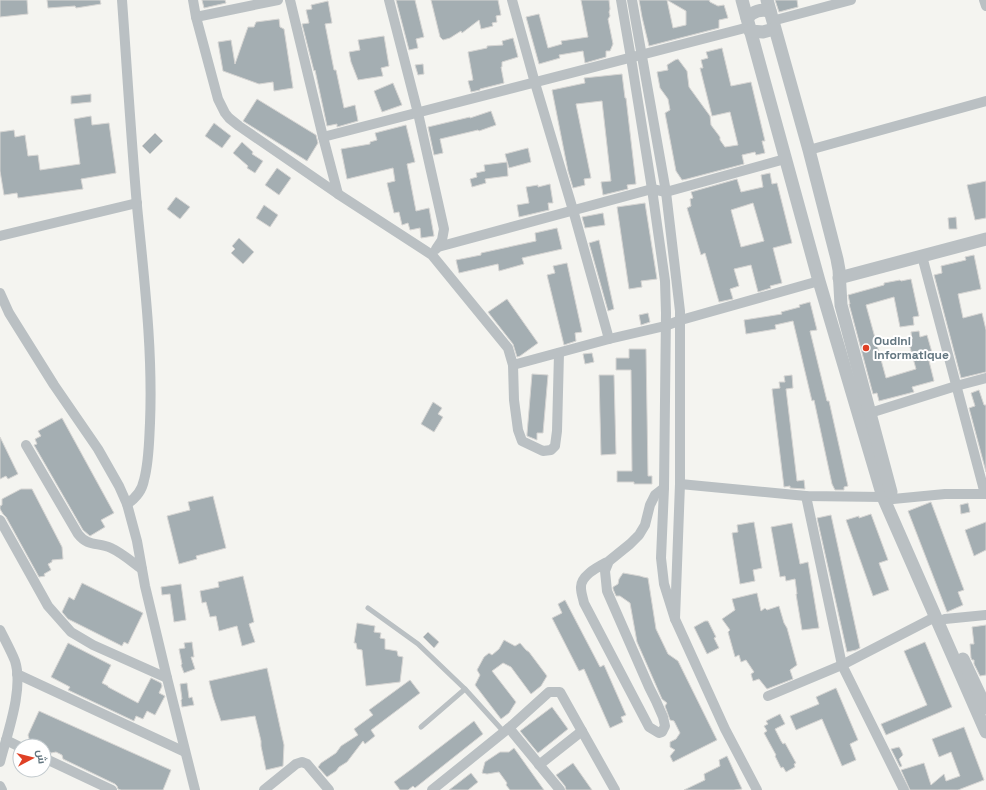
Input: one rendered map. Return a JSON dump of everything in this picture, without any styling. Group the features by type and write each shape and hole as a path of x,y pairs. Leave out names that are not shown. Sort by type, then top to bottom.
{"street":[{"path":"122,0 130,126 149,331 151,394 148,447 144,482 138,494 131,502 127,504"},
{"path":"193,0 196,17 218,99 229,118 338,194 435,251 508,348 513,365 514,400 518,430 522,441 543,451 550,450 554,446 557,431 558,353"},
{"path":"196,17 278,0"},
{"path":"290,0 338,194"},
{"path":"389,0 418,113 444,229 442,240 435,251"},
{"path":"512,0 609,339"},
{"path":"621,0 652,189 665,281 664,488 661,558 664,584 675,619 725,729 757,790"},
{"path":"632,0 666,192 677,279 680,320 680,484 675,619"},
{"path":"742,0 819,279 888,498 940,618 986,732"},
{"path":"984,0 986,6"},
{"path":"771,15 847,1"},
{"path":"749,25 751,13 757,10 764,10 771,15 809,150 835,252 839,278 840,305 888,485 888,498"},
{"path":"323,137 631,58 749,25 763,32 771,15"},
{"path":"809,150 986,101"},
{"path":"435,251 573,210 652,189 666,192 785,159"},
{"path":"0,236 137,203"},
{"path":"819,279 830,288 839,278 986,239"},
{"path":"680,484 806,496 888,498 945,494 985,494 922,256"},
{"path":"819,279 822,267 828,266 834,267 839,278"},
{"path":"513,365 609,339 665,326 680,320 819,279"},
{"path":"0,293 9,313 54,386 98,449 119,486 127,504 137,541 145,586 195,790"},
{"path":"870,413 986,378"},
{"path":"26,445 82,539 89,543 102,545 119,552 142,569"},
{"path":"609,561 605,571 607,591 663,717 665,726 662,732 659,733 653,731 649,727 584,603 580,586 583,579 609,561 639,535 645,525 650,505 655,495 664,488"},
{"path":"806,496 842,665 904,790"},
{"path":"0,520 48,606 71,632 94,645 167,678"},
{"path":"768,696 842,665 940,618 986,614"},
{"path":"940,618 986,708"},
{"path":"0,630 11,651 17,674 15,699 0,762"},
{"path":"17,674 185,752"},
{"path":"432,790 507,730 549,692 560,692 615,790"},
{"path":"507,730 560,790"},
{"path":"539,765 582,731"},
{"path":"6,740 12,743"},
{"path":"52,762 112,790"},
{"path":"264,790 296,764 302,762 307,764 329,790"},
{"path":"0,786 2,790"}],"lane":[{"path":"368,608 418,644 507,730"},
{"path":"421,727 465,689"}],"building":[{"path":"0,0 27,0 28,14 0,17"},
{"path":"47,0 100,0 101,4 76,8 75,6 48,8"},
{"path":"202,0 225,0 226,3 204,8"},
{"path":"396,0 415,0 424,37 416,39 418,48 409,50"},
{"path":"431,0 498,0 501,15 496,16 497,22 492,23 493,26 481,29 479,20 462,33 461,31 450,38 443,40 440,37"},
{"path":"581,0 609,0 610,16 608,19 613,44 610,51 606,51 606,57 585,63 583,51 559,55 560,58 539,64 526,17 539,14 548,48 562,44 561,41 588,37"},
{"path":"639,0 667,0 709,0 718,6 724,5 728,18 719,20 719,28 649,46","holes":["667,0 686,11 686,25 673,28"]},
{"path":"775,0 797,0 798,7 779,12"},
{"path":"328,1 332,23 325,24 334,70 336,70 344,108 355,105 358,121 337,127 337,124 327,126 315,70 314,71 302,24 309,23 306,10 312,9 311,5"},
{"path":"279,19 280,27 284,29 293,88 274,91 273,82 259,84 223,71 218,42 231,40 235,64 248,27 254,27 256,22"},
{"path":"384,36 389,66 381,68 383,76 358,80 349,52 360,50 358,40"},
{"path":"513,38 518,57 502,62 501,67 504,83 471,92 468,81 473,80 468,52 487,48 487,46 503,45 502,41"},
{"path":"722,48 731,86 751,82 765,141 762,141 765,153 756,155 755,152 742,155 744,164 682,180 676,171 665,113 670,110 668,99 660,88 657,72 668,70 667,65 678,59 687,71 689,87 710,116 711,125 720,137 720,140 725,147 738,145 730,112 712,116 700,68 703,68 701,60 708,58 706,52"},
{"path":"423,64 424,74 418,75 415,65"},
{"path":"622,74 636,184 627,185 628,189 603,195 601,182 611,181 602,101 576,104 591,178 584,179 585,185 573,188 568,171 552,90 585,83 584,78"},
{"path":"393,83 402,105 382,112 374,91"},
{"path":"91,94 91,102 71,104 71,96"},
{"path":"257,99 316,135 318,143 307,161 243,121"},
{"path":"491,111 496,125 479,131 440,139 443,153 434,155 428,127 470,118"},
{"path":"91,116 92,125 109,123 116,173 81,179 83,189 18,198 17,193 4,195 0,171 0,132 14,130 15,137 25,135 28,156 38,155 40,170 80,164 74,119"},
{"path":"214,123 231,136 222,148 205,136"},
{"path":"406,125 415,162 407,164 416,211 429,208 434,236 421,238 420,228 410,230 408,223 402,225 399,212 394,213 387,183 395,181 393,168 347,179 341,149 370,144 370,142 377,140 375,133"},
{"path":"155,133 163,141 150,154 142,146"},
{"path":"242,142 253,152 252,154 263,161 255,173 247,168 248,166 233,153"},
{"path":"528,148 531,162 509,168 505,154"},
{"path":"507,162 508,176 485,179 486,183 472,187 470,179 477,177 476,173 485,171 484,165"},
{"path":"277,168 291,178 279,195 265,185"},
{"path":"770,173 772,184 777,183 792,243 773,248 782,283 770,286 771,288 758,292 751,265 734,269 739,286 730,289 733,299 719,302 705,253 701,255 687,208 691,206 690,199 693,198 691,192 737,179 741,192 763,187 761,175","holes":["753,203 764,241 741,247 731,210"]},
{"path":"986,181 986,218 975,220 967,185"},
{"path":"550,184 553,203 548,203 549,210 519,217 517,205 529,203 526,187 538,185 538,187"},
{"path":"176,197 190,207 180,219 167,209"},
{"path":"645,203 657,279 641,281 642,287 629,289 617,207"},
{"path":"264,205 278,215 270,227 256,218"},
{"path":"603,213 605,225 585,228 582,217"},
{"path":"956,217 957,229 949,229 948,218"},
{"path":"557,228 562,249 522,258 524,264 499,271 498,264 459,273 456,260 536,241 535,233"},
{"path":"239,238 254,252 243,264 231,253 235,249 232,246"},
{"path":"599,240 614,309 608,311 589,243"},
{"path":"974,255 981,289 958,294 963,318 982,313 986,330 986,372 961,378 934,275 942,273 941,266 966,260 965,257"},
{"path":"567,263 582,332 575,333 576,341 564,345 547,275 555,273 553,266"},
{"name":"Oudini Informatique","path":"911,279 919,316 913,317 914,325 900,327 894,297 866,305 886,378 916,369 908,340 912,339 911,332 919,331 920,337 927,335 933,356 928,357 934,381 912,387 914,392 879,401 877,393 873,394 849,304 848,295 884,285 884,283"},
{"path":"507,299 538,343 517,357 513,344 488,312"},
{"path":"810,302 817,330 810,331 827,401 829,401 848,486 844,487 844,490 835,490 832,484 814,400 812,401 793,321 775,325 776,329 746,334 744,320 782,314 781,312 800,307 799,305"},
{"path":"648,313 650,322 641,325 639,315"},
{"path":"629,349 646,349 648,476 652,476 652,484 617,482 617,471 632,471 631,370 616,370 616,358 629,358"},
{"path":"592,353 594,362 585,364 583,354"},
{"path":"532,374 548,375 543,433 537,433 537,440 527,436"},
{"path":"599,375 614,375 616,454 601,455"},
{"path":"792,375 793,388 786,389 797,481 804,480 805,489 790,488 790,486 784,487 772,389 780,388 779,382 785,382 784,376"},
{"path":"979,390 984,405 986,405 986,472 969,408 975,406 971,393"},
{"path":"433,402 442,408 438,414 443,417 434,432 421,424"},
{"path":"62,418 114,513 101,520 105,527 90,536 83,530 34,445 37,444 35,439 41,436 38,431"},
{"path":"0,437 18,474 8,479 6,476 0,479"},
{"path":"21,489 32,489 62,547 63,559 52,560 52,562 48,564 51,570 44,574 45,576 39,577 6,517 0,509 2,499"},
{"path":"213,496 226,548 196,556 197,559 179,564 167,516 190,510 188,502"},
{"path":"931,502 964,590 958,592 963,605 947,612 908,511"},
{"path":"968,503 970,512 961,514 960,505"},
{"path":"871,514 888,560 879,563 889,590 873,596 846,520"},
{"path":"831,515 860,648 847,652 817,518"},
{"path":"754,522 762,568 753,570 755,581 740,584 732,533 738,532 737,525"},
{"path":"986,522 986,550 974,556 965,530"},
{"path":"792,523 800,564 808,562 819,628 802,630 795,579 786,581 785,576 780,577 771,527"},
{"path":"623,573 648,578 656,629 668,654 678,661 717,740 673,762 670,756 675,750 670,747 670,742 676,739 680,733 674,721 670,720 665,706 667,703 662,699 637,642 630,603 620,596 616,596 613,589 613,587 618,584"},
{"path":"243,576 254,622 249,624 255,642 242,646 237,626 219,631 216,616 210,617 206,602 202,603 200,591 219,587 218,582"},
{"path":"82,583 143,613 128,644 124,642 122,646 68,619 62,612 69,597 74,600"},
{"path":"181,584 186,620 174,622 170,594 162,595 161,587"},
{"path":"757,593 761,611 765,608 767,610 779,606 787,628 797,665 790,670 793,679 767,689 759,679 753,681 751,674 754,672 746,660 741,662 739,655 735,657 728,632 730,630 722,619 735,610 732,599"},
{"path":"565,600 600,667 604,665 626,715 621,717 623,722 610,728 584,669 579,671 552,618 562,613 558,604"},
{"path":"708,621 716,637 714,638 719,648 707,654 694,627"},
{"path":"357,623 375,626 374,632 381,633 380,638 385,639 385,649 397,651 398,656 403,657 400,682 366,686 362,650 357,649 356,643 354,643"},
{"path":"986,625 986,675 980,676 974,664 974,660 971,658 970,644 974,644 972,627"},
{"path":"428,632 439,642 434,648 423,637"},
{"path":"504,640 515,646 520,643 529,652 547,676 541,686 531,694 511,667 503,663 492,671 516,702 509,713 501,719 475,685 480,675 477,670 484,657 489,653 492,655 499,649"},
{"path":"192,642 194,657 191,657 195,669 184,673 181,665 179,649 185,648 184,643"},
{"path":"925,642 952,707 886,735 881,724 927,705 904,651"},
{"path":"68,643 111,665 102,683 138,703 151,678 161,683 162,686 159,693 165,696 155,715 147,711 143,719 136,716 134,721 68,690 70,687 51,677"},
{"path":"267,668 284,745 283,766 266,770 255,716 221,721 209,681"},
{"path":"410,680 420,693 371,730 375,736 365,744 363,741 347,762 327,777 318,767 321,763 336,753 341,746 358,735 354,729 373,715 369,710"},
{"path":"187,683 189,698 192,697 194,705 182,707 180,684"},
{"path":"836,688 858,740 850,744 856,760 842,766 822,719 796,730 790,716 819,704 816,697"},
{"path":"552,707 568,729 538,753 520,731"},
{"path":"39,711 171,770 163,790 121,790 118,789 115,784 63,759 62,755 56,752 52,753 52,738 29,738 28,735"},
{"path":"780,714 785,724 775,729 781,741 783,744 785,743 796,763 794,764 795,767 786,772 783,767 781,768 764,733 767,731 764,726 768,724 766,721"},
{"path":"474,721 483,734 415,788 413,786 408,790 400,790 394,782"},
{"path":"964,727 984,780 958,790 910,790 901,770 924,763 931,785 944,774 946,781 960,776 951,752 939,757 932,739"},
{"path":"899,747 903,755 899,759 902,766 900,767 891,749"},
{"path":"514,748 544,790 510,790 499,772 487,774 482,773 485,762 500,752 509,752"},
{"path":"727,756 742,789 684,790 705,780 704,774 720,766 719,760"},
{"path":"573,763 592,790 566,790 565,786 556,775"},
{"path":"471,773 478,782 468,790 449,790"}],"place":[{"name":"Oudini Informatique","path":"866,348"}]}
